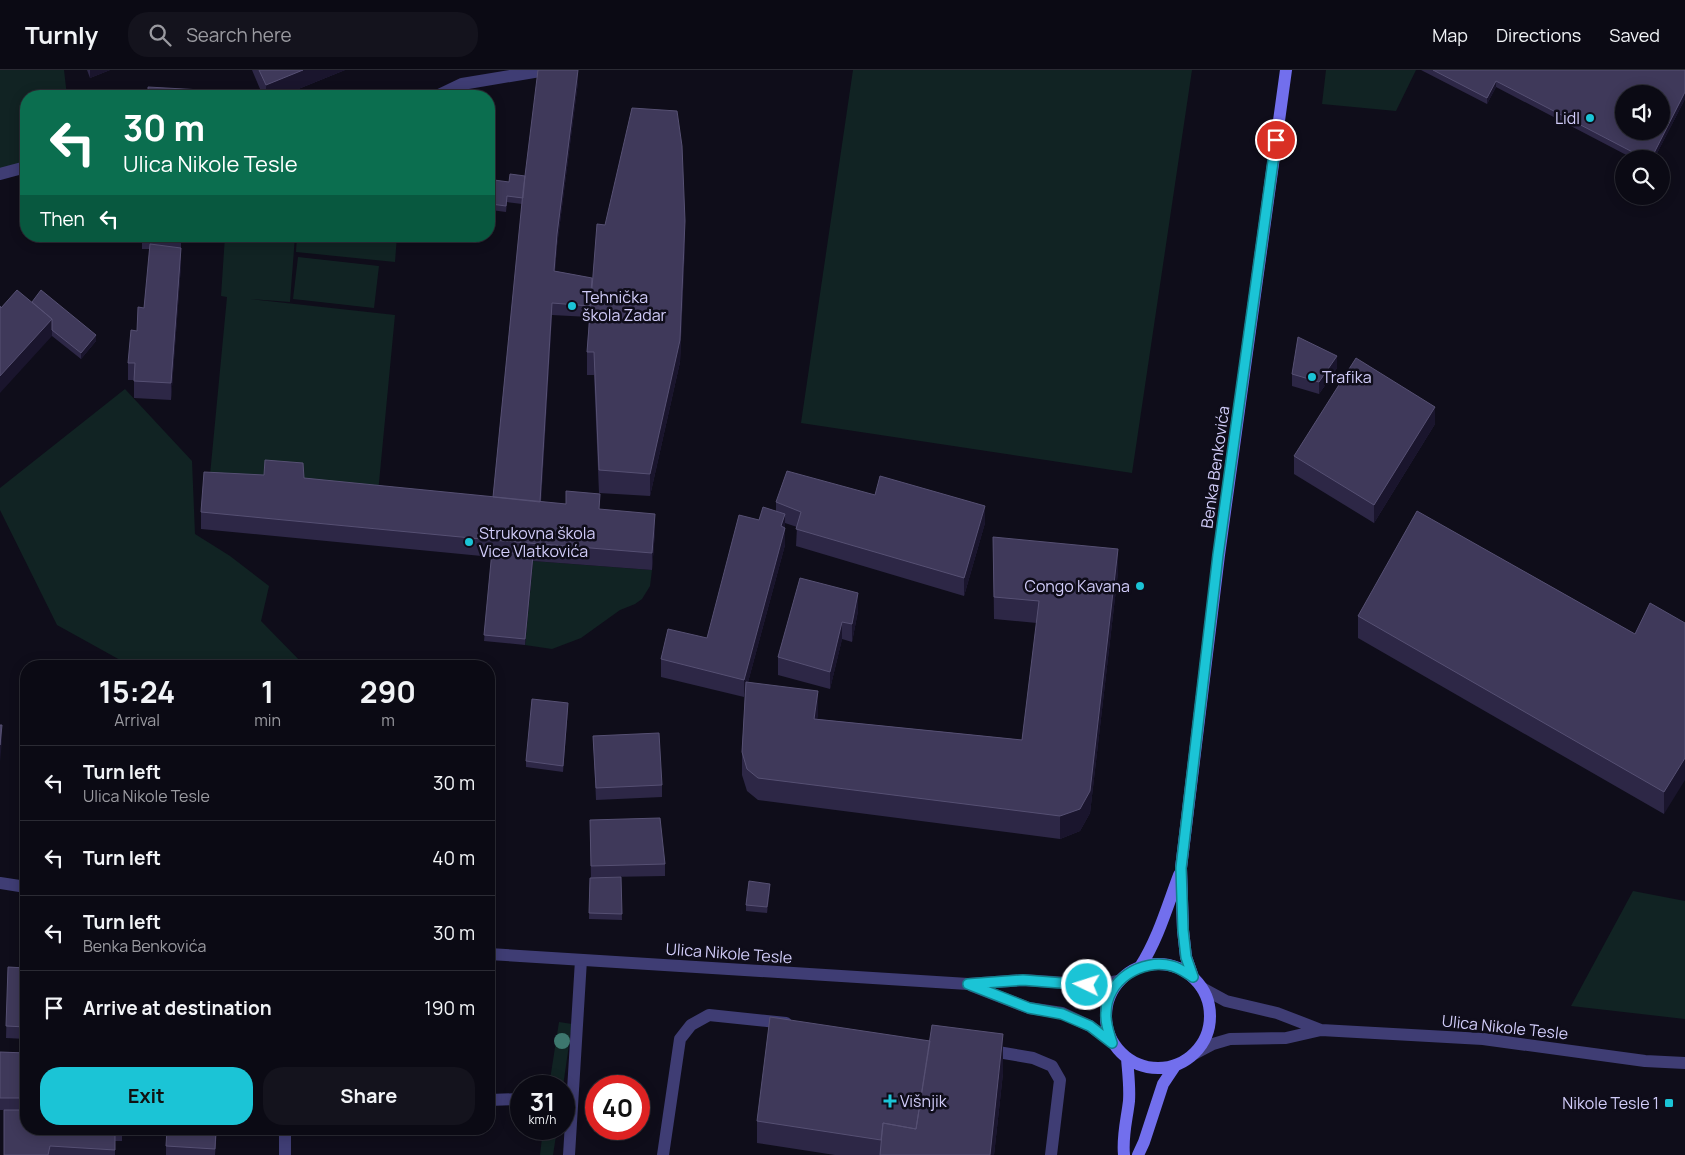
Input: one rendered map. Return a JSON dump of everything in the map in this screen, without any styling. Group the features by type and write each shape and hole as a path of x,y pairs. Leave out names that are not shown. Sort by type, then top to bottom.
{"main road":[{"name":"Benka Benkovića","path":"1193,977 1186,957 1183,930 1181,868 1218,555 1286,70"},
{"name":"Benka Benkovića","path":"1140,967 1159,930 1181,868"},
{"path":"1138,1155 1144,1142 1162,1084 1175,1066 1194,1054 1204,1040 1210,1023 1209,1005 1202,988 1193,977 1171,965 1156,964 1140,967 1118,981 1110,995 1106,1011 1107,1027 1112,1043 1126,1058 1144,1066 1160,1068 1175,1066"},
{"path":"1124,1155 1124,1129 1129,1100 1129,1077 1126,1058"}],"street":[{"path":"450,90 462,84 546,70"},
{"path":"0,174 20,169"},
{"path":"0,883 20,886"},
{"name":"Ulica Nikole Tesle","path":"495,954 968,984 1023,980 1098,985 1118,981"},
{"path":"569,1155 581,960"},
{"name":"Ulica Nikole Tesle","path":"968,984 1029,1008 1062,1014 1090,1026 1112,1043"},
{"name":"Ulica Nikole Tesle","path":"1202,988 1226,1001 1277,1013 1321,1030"},
{"path":"663,1155 680,1039 691,1025 709,1016 749,1018 797,1025"},
{"name":"Ulica Nikole Tesle","path":"1194,1054 1213,1044 1230,1039 1286,1038 1321,1030 1483,1039 1645,1061 1685,1063"},
{"path":"978,1049 1034,1058 1052,1066 1060,1080 1050,1155"},
{"path":"495,1100 510,1099"},
{"path":"285,1135 285,1155"}],"shaded area":[{"path":"0,70 64,70 66,90 20,90 20,169 0,174"},
{"path":"853,70 1192,70 1132,473 801,423"},
{"path":"1326,70 1416,70 1396,111 1322,104"},
{"path":"225,242 295,242 290,302 250,299 395,315 378,493 210,475 227,297 221,296"},
{"path":"297,242 397,242 395,262 296,252"},
{"path":"298,257 379,266 374,308 293,299"},
{"path":"125,389 192,461 195,534 230,556 269,586 261,621 299,660 120,660 57,625 0,510 0,488"},
{"path":"533,561 652,570 650,586 642,599 620,610 581,638 552,649 525,645"},
{"path":"1633,891 1685,901 1685,1019 1571,1006"},
{"path":"559,1022 572,1024 565,1075 551,1075"},
{"path":"542,1140 555,1140 553,1155 540,1155"}],"building":[{"path":"259,70 303,70 266,85"},
{"path":"538,70 578,70 554,271 592,278 590,306 552,303 540,502 493,497 523,192"},
{"name":"Lidl","path":"1433,70 1685,70 1685,92 1670,122 1670,85 1615,85 1615,140 1661,140 1656,150 1629,150 1496,81 1487,98"},
{"path":"148,87 202,90 148,90"},
{"path":"632,108 677,111 682,146 685,221 680,340 650,474 599,470 594,352 587,352 597,224 605,225"},
{"path":"510,174 525,176 523,198 507,196 506,206 495,205 495,180 509,182"},
{"path":"150,244 181,248 171,383 134,381 135,363 128,363 131,330 137,331 138,307 144,308"},
{"path":"17,290 52,319 0,376 0,306 1,308"},
{"path":"41,290 96,335 81,353 52,330 52,319 32,302"},
{"path":"1298,337 1337,356 1319,382 1292,374"},
{"path":"1356,358 1435,407 1374,505 1294,456"},
{"path":"265,460 303,463 304,478 566,504 566,491 600,494 599,509 655,514 652,553 492,540 201,512 204,472 264,475"},
{"path":"787,471 875,495 880,476 985,506 964,578 796,529 801,512 776,502"},
{"path":"763,507 785,514 781,526 785,528 744,680 661,659 668,629 707,638 739,515 759,520"},
{"path":"1417,511 1635,634 1650,603 1685,623 1685,758 1664,792 1358,616"},
{"path":"993,537 1118,549 1090,791 1080,809 1060,816 758,778 747,769 742,752 746,682 818,691 814,719 1022,740 1039,601 994,597"},
{"path":"492,551 533,555 525,639 484,635"},
{"path":"800,578 858,593 852,624 842,622 830,672 778,657"},
{"path":"532,699 568,703 563,766 526,761"},
{"path":"0,725 2,725 0,745"},
{"path":"659,733 662,785 596,788 593,736"},
{"path":"660,818 665,864 591,866 590,820"},
{"path":"621,877 622,914 589,913 590,878"},
{"path":"749,881 770,884 767,907 746,905"},
{"path":"8,967 20,968 20,1027 6,1026"},
{"path":"770,1017 930,1041 916,1129 883,1123 881,1140 757,1121"},
{"path":"932,1025 1003,1034 990,1155 880,1155 883,1123 916,1129"},
{"path":"0,1052 20,1053 20,1098 0,1098"},
{"path":"4,1110 20,1110 20,1135 115,1135 115,1150 50,1146 48,1155 4,1155"},
{"path":"167,1135 216,1135 215,1149 166,1146"}],"place":[{"name":"Lidl","path":"1590,118"},
{"name":"Tehnička škola Zadar","path":"572,306"},
{"name":"Trafika","path":"1312,377"},
{"name":"Strukovna škola Vice Vlatkovića","path":"469,542"},
{"name":"Congo Kavana","path":"1140,586"},
{"name":"Višnjik","path":"890,1101"},
{"name":"Nikole Tesle 1","path":"1669,1103"}],"route":[{"path":"1087,985 1023,980 968,984 1029,1008 1062,1014 1090,1026 1112,1043 1107,1027 1106,1011 1110,995 1118,981 1140,967 1156,964 1171,965 1193,977 1186,957 1183,930 1181,868 1218,555 1276,140"}]}
